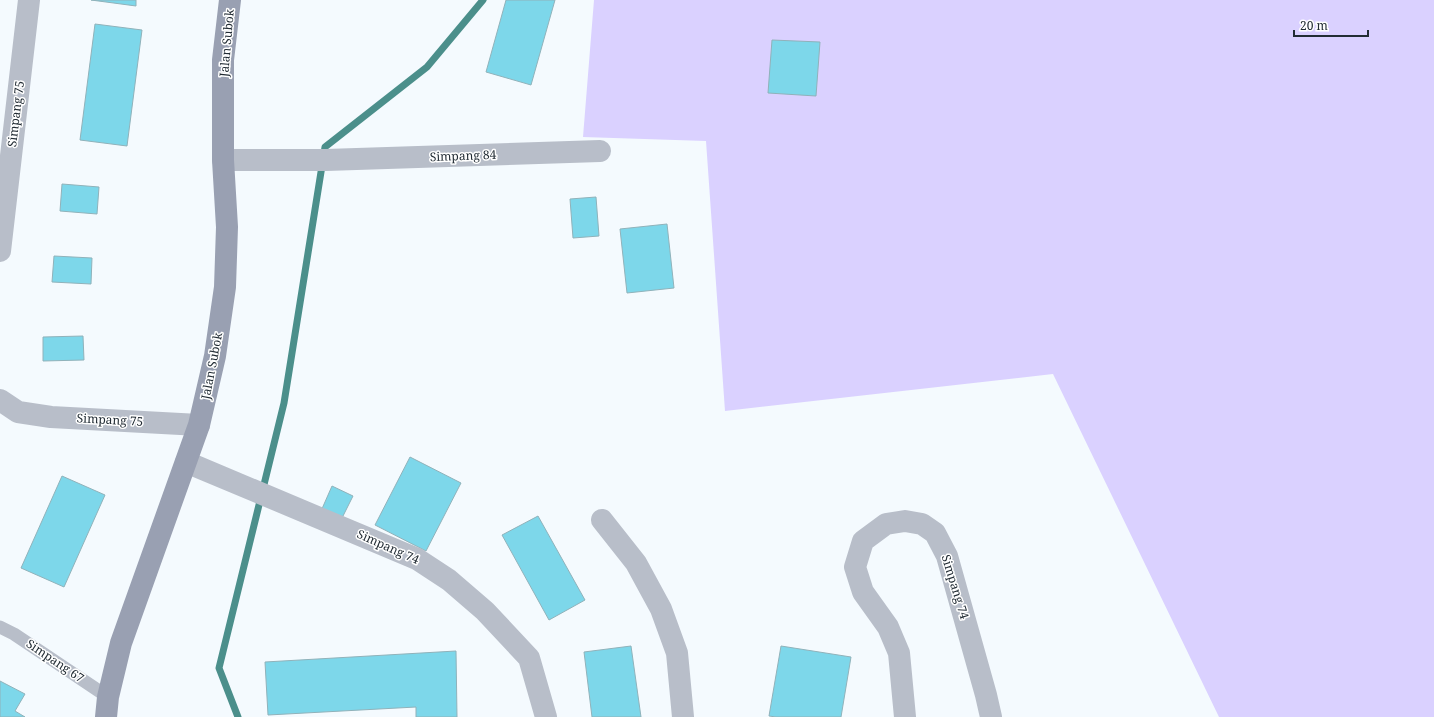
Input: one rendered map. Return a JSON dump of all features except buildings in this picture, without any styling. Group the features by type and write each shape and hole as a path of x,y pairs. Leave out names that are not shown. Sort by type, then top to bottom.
{"main road":[{"name":"Jalan Subok","path":"108,707 121,643 199,425 215,356 225,287 227,227 223,160 223,60 230,0"}],"street":[{"name":"Simpang 75","path":"0,251 6,153 29,0"},
{"name":"Simpang 84","path":"223,160 326,160 600,151"},
{"name":"Simpang 75","path":"0,400 18,412 51,417 199,425"},
{"name":"Simpang 74","path":"186,462 417,559 449,580 485,611 529,658 546,717"},
{"path":"602,520 636,563 661,609 677,653 683,717"},
{"name":"Simpang 74","path":"905,717 899,653 888,627 863,592 855,567 863,541 886,524 905,521 922,524 935,533 947,556 991,717"}],"lane":[{"name":"Simpang 67","path":"0,628 14,634 108,707"}],"shaded area":[{"path":"594,0 1434,0 1434,717 1219,717 1053,374 725,411 706,141 583,137"}],"waterway":[{"path":"238,717 219,668 284,403 325,147 427,67 483,0"}]}
